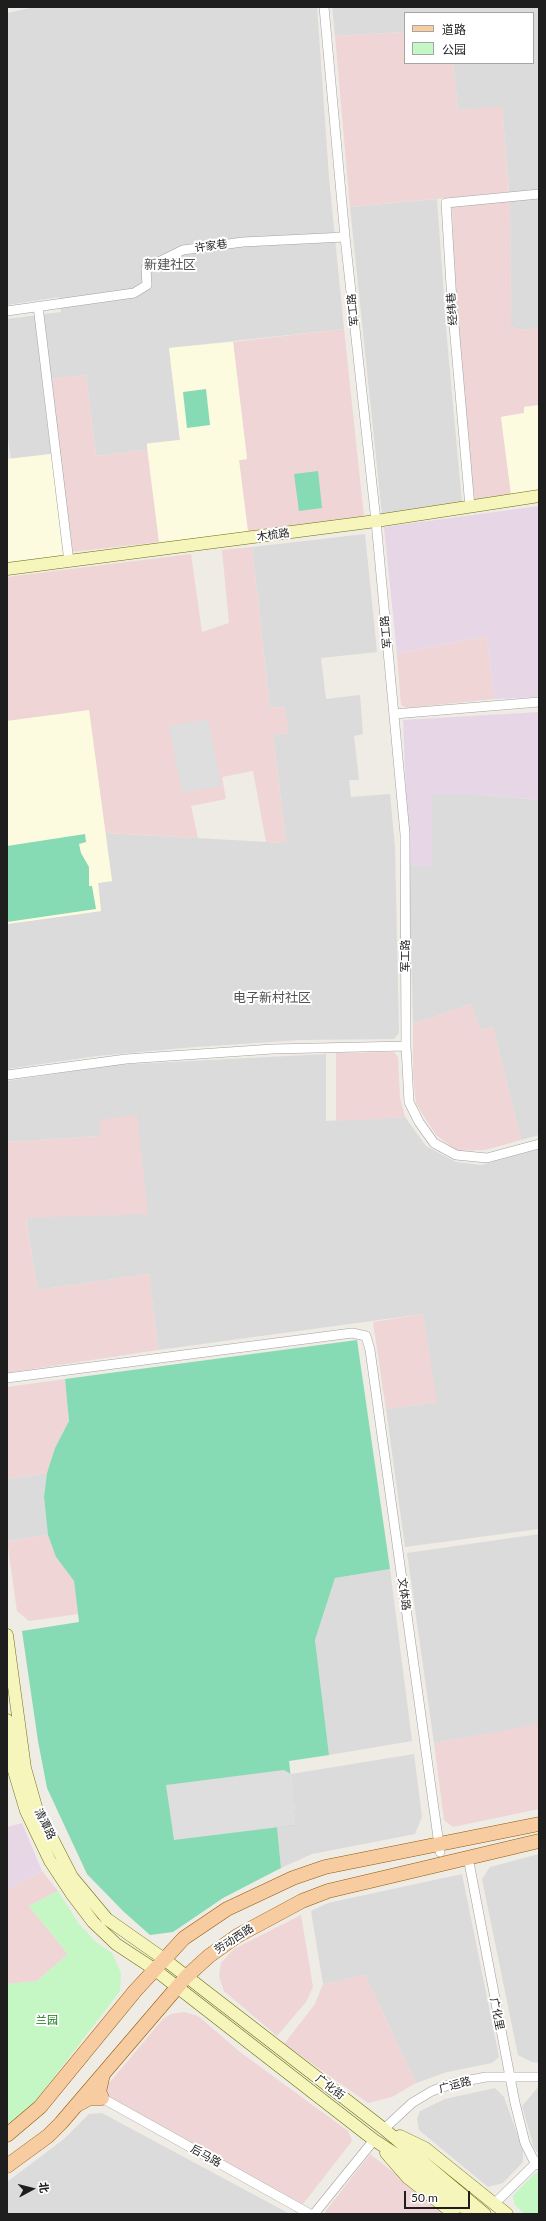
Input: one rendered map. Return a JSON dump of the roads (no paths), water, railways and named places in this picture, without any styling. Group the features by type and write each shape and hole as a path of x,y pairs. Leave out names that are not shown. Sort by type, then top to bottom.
{"main road":[{"name":"木梳路","path":"7,569 69,562 376,520 539,496"},
{"name":"清潭路","path":"7,1635 25,1768 36,1807 72,1877 107,1919 168,1962"},
{"name":"清潭路","path":"7,1720 14,1771 26,1811 50,1861 71,1893 93,1922 116,1944 154,1969 182,1983"},
{"path":"7,2135 40,2107 154,1969 168,1962 184,1938 227,1909 293,1878 338,1863 439,1848 539,1824"},
{"name":"劳动西路","path":"7,2166 48,2136 182,1983 209,1956 237,1936 302,1901 335,1889 539,1841"},
{"name":"广化街","path":"168,1962 182,1983 374,2140 480,2214"},
{"name":"广化街","path":"182,1983 384,2129 480,2214"},
{"path":"75,2106 90,2098 102,2098 99,2092 103,2073"},
{"path":"384,2129 425,2148 507,2214"},
{"path":"374,2140 408,2178 454,2214"}],"street":[{"name":"军工路","path":"324,7 345,237 376,520 405,834 406,1046 409,1102 419,1122 434,1143 456,1155 487,1158 539,1144"},
{"name":"经纬巷","path":"470,507 452,306 446,203 539,194"},
{"name":"许家巷","path":"7,311 134,293 147,285 146,268 183,250 242,242 345,237"},
{"path":"38,306 69,562"},
{"path":"394,714 539,702"},
{"path":"7,1075 126,1059 273,1049 406,1046"},
{"name":"文体路","path":"7,1378 352,1333 366,1336 370,1350 439,1848"},
{"name":"广化里","path":"468,1857 509,2076 525,2143 538,2164"},
{"name":"广运路","path":"384,2129 412,2103 432,2091 454,2083 486,2077 539,2077"},
{"name":"后马路","path":"102,2098 310,2214"},
{"path":"314,2214 374,2140"},
{"path":"494,2204 538,2164"}],"district":[{"name":"新建社区","path":"170,265"},
{"name":"电子新村社区","path":"272,998"}],"park label":[{"name":"兰园","path":"47,2020"}]}
